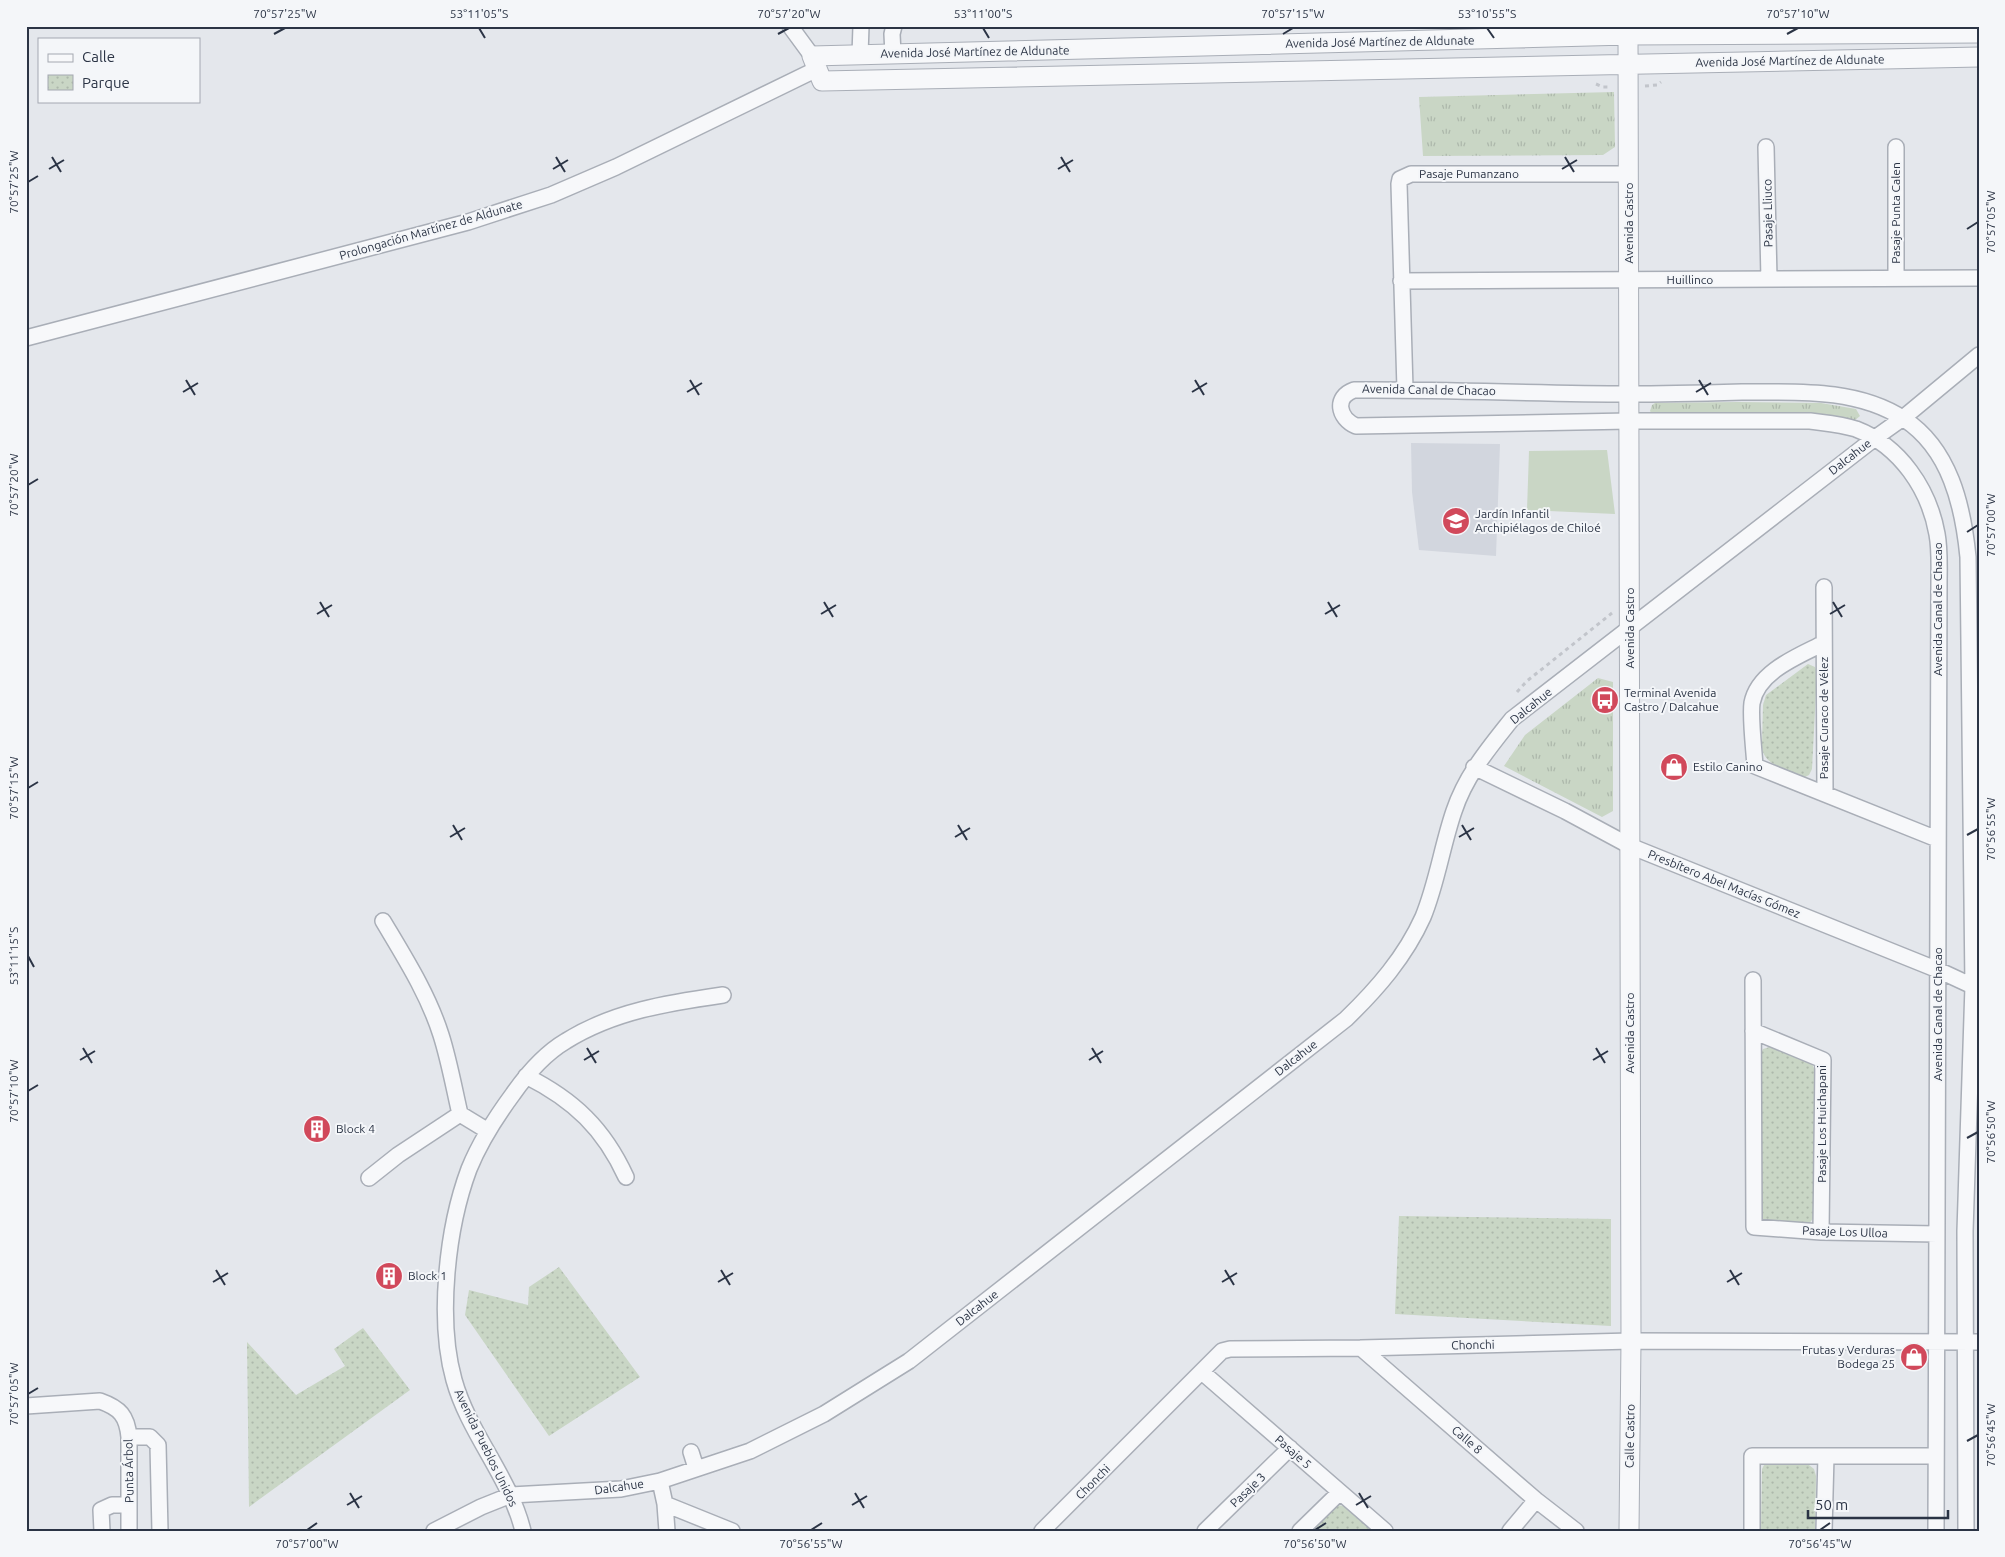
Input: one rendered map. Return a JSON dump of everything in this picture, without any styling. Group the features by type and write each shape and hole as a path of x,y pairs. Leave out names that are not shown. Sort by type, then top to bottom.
{"street":[{"path":"790,26 817,68"},
{"path":"860,55 861,26"},
{"path":"893,54 894,26"},
{"name":"Avenida José Martínez de Aldunate","path":"817,68 860,55 893,54 1628,35 1979,33"},
{"name":"Avenida Castro","path":"1628,35 1631,1341"},
{"name":"Avenida José Martínez de Aldunate","path":"817,68 1628,65 1979,57"},
{"name":"Prolongación Martínez de Aldunate","path":"26,338 468,222 551,195 616,167 817,68"},
{"name":"Pasaje Lliuco","path":"1766,147 1769,279"},
{"name":"Pasaje Punta Calen","path":"1896,147 1896,278"},
{"name":"Pasaje Pumanzano","path":"1405,389 1400,179 1411,174 1628,174"},
{"name":"Huillinco","path":"1401,281 1979,278"},
{"name":"Dalcahue","path":"434,1531 481,1507 511,1495 620,1489 660,1481 750,1451 824,1414 909,1360 1346,1019 1376,990 1396,964 1423,916 1454,810 1474,767 1512,719 1903,418 1979,355"},
{"name":"Avenida Canal de Chacao","path":"1936,1531 1939,594 1937,536 1932,510 1917,480 1897,456 1875,438 1855,429 1810,421 1629,421 1356,426 1348,422 1342,414 1342,398 1346,392 1354,390 1405,389 1629,394 1812,392 1873,404 1903,418 1922,434 1939,456 1951,478 1965,525 1968,557 1976,987 1972,1231 1973,1457 1966,1531"},
{"name":"Pasaje Curaco de Vélez","path":"1824,587 1825,793"},
{"name":"Pasaje Curaco de Vélez","path":"1824,643 1782,666 1762,683 1752,704 1755,766 1937,839"},
{"name":"Presbítero Abel Macías Gómez","path":"1474,767 1565,811 1630,846 1976,987"},
{"path":"383,921 427,999 441,1035 460,1114 488,1131"},
{"path":"1753,980 1754,1032"},
{"name":"Avenida Pueblos Unidos","path":"523,1531 511,1495 463,1405 454,1380 446,1326 449,1258 457,1211 470,1168 488,1131 526,1076 551,1051 564,1042 604,1022 640,1010 724,995"},
{"name":"Pasaje Los Ulloa","path":"1754,1032 1754,1227 1821,1232 1937,1234"},
{"name":"Pasaje Los Huichapani","path":"1754,1032 1823,1060 1821,1232"},
{"path":"526,1076 551,1088 580,1111 605,1139 616,1156 626,1178"},
{"path":"369,1178 398,1155 460,1114"},
{"name":"Chonchi","path":"1042,1531 1216,1357 1230,1349 1361,1348 1631,1341 1972,1342"},
{"name":"Calle Castro","path":"1629,1531 1631,1341"},
{"name":"Calle 8","path":"1361,1348 1536,1500 1576,1531"},
{"name":"Pasaje 5","path":"1202,1372 1385,1531"},
{"name":"Punta Árbol","path":"26,1406 100,1401 111,1405 122,1413 128,1422 130,1531"},
{"path":"128,1437 150,1437 158,1445 160,1531"},
{"name":"Pasaje 3","path":"1205,1531 1290,1448"},
{"path":"691,1452 696,1468"},
{"path":"1752,1531 1752,1456 1936,1456"},
{"path":"1824,1531 1826,1456"},
{"path":"660,1481 665,1504 667,1531"},
{"path":"1300,1531 1340,1492"},
{"path":"1510,1531 1536,1500"},
{"path":"665,1504 732,1531"},
{"path":"102,1531 101,1510 112,1505 129,1505"}],"path":[{"path":"1514,695 1527,681 1629,599"}],"shaded area":[{"name":"Jardín Infantil Archipiélagos de Chiloé","path":"1411,443 1500,444 1496,556 1419,550 1412,492"}],"green space":[{"path":"1614,92 1615,147 1603,155 1423,156 1419,97"},
{"path":"1655,403 1821,403 1856,409 1860,416 1854,421 1652,414 1650,411"},
{"path":"1607,450 1615,514 1527,510 1529,451"},
{"path":"1808,664 1815,667 1817,673 1812,769 1809,775 1805,777 1778,767 1763,753 1763,705 1766,695"},
{"path":"1598,678 1613,682 1613,811 1602,817 1504,766 1525,735"},
{"path":"1773,1046 1811,1062 1815,1070 1815,1216 1808,1225 1763,1222 1761,1219 1760,1055 1763,1049"},
{"path":"1399,1216 1611,1219 1611,1326 1395,1314"},
{"path":"559,1267 640,1377 549,1436 465,1315 469,1290 528,1305 529,1287"},
{"path":"363,1328 410,1390 249,1507 247,1342 296,1395 345,1366 334,1349"},
{"path":"1764,1465 1809,1465 1814,1469 1816,1476 1815,1531 1761,1531 1762,1469"},
{"path":"1334,1505 1346,1506 1373,1531 1308,1531"}],"place":[{"name":"Jardín Infantil Archipiélagos de Chiloé","path":"1456,521"},
{"name":"Terminal Avenida Castro / Dalcahue","path":"1605,700"},
{"name":"Estilo Canino","path":"1674,767"},
{"name":"Block 4","path":"317,1129"},
{"name":"Block 1","path":"389,1276"},
{"name":"Frutas y Verduras Bodega 25","path":"1914,1357"}]}
